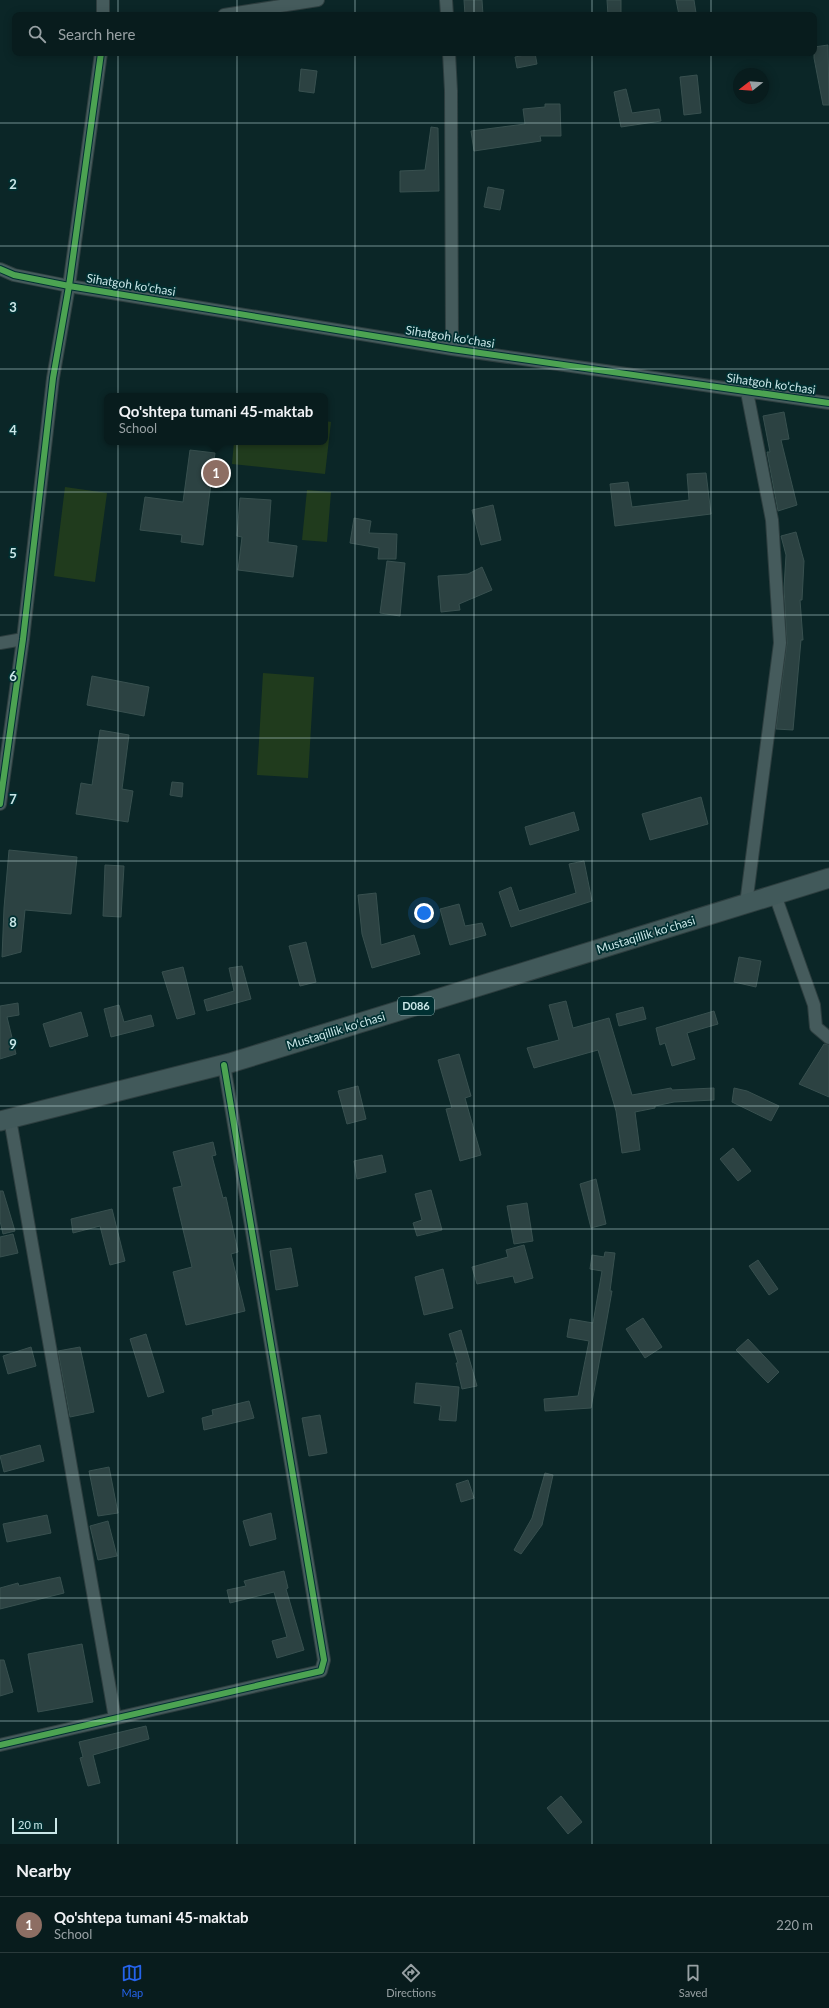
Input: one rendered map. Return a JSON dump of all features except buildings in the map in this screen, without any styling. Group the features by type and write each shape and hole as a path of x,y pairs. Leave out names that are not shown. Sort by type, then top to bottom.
{"main road":[{"name":"Mustaqillik koʻchasi","path":"5,1120 224,1065 829,878"}],"street":[{"path":"103,0 103,12"},
{"path":"243,12 318,0"},
{"path":"446,0 447,12"},
{"name":"Sihatgoh ko'chasi","path":"0,804 23,639 53,378 69,286 101,56"},
{"path":"449,56 451,99 452,349"},
{"name":"Sihatgoh ko'chasi","path":"0,269 14,275 69,286 452,349 829,403"},
{"path":"746,904 780,643 772,520 747,392"},
{"path":"0,643 23,639"},
{"path":"775,895 814,1005 816,1027 829,1038"},
{"path":"0,1745 322,1671 324,1660 224,1065"},
{"path":"5,1120 115,1718"}],"green space":[{"path":"328,422 331,422 325,474 232,464 234,445 328,445"},
{"path":"65,487 107,493 95,582 54,576"},
{"path":"307,490 331,492 327,542 302,540"},
{"path":"263,673 314,677 308,778 257,775"}],"cycle path":[{"path":"0,804 23,639 53,378 69,286 101,56"},
{"path":"0,269 14,275 69,286 452,349 829,403"},
{"path":"0,1745 321,1671 324,1660 224,1065"}],"place":[{"name":"Qo'shtepa tumani 45-maktab","path":"216,473"}]}
